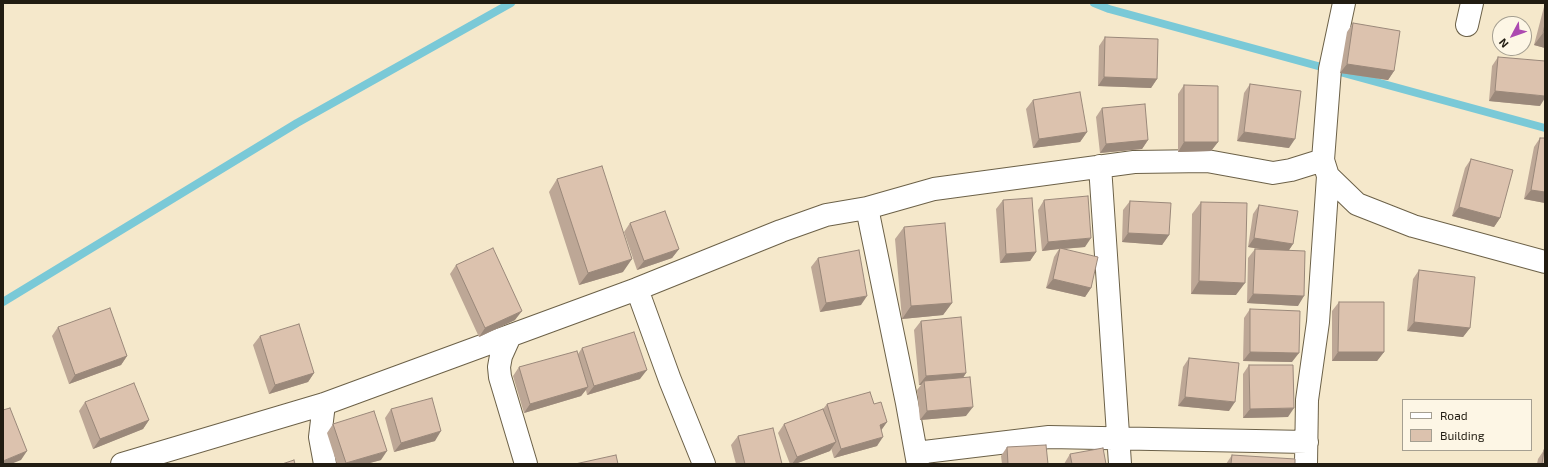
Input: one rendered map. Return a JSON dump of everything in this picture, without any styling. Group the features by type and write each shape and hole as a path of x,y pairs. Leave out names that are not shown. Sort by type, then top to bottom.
{"street":[{"path":"1306,464 1307,400 1318,322 1330,70 1344,3"},
{"path":"1467,25 1472,3"},
{"path":"122,464 324,404 637,289 773,234 826,215 867,208 934,189 1134,162 1207,161 1273,173 1291,170 1326,168"},
{"path":"1100,166 1120,464"},
{"path":"1326,168 1356,204 1413,226 1545,262"},
{"path":"867,208 917,458 1049,437 1307,442"},
{"path":"637,289 670,380 704,464"},
{"path":"510,336 501,356 499,367 500,377 526,464"},
{"path":"324,404 320,437 325,464"}],"building":[{"path":"1353,23 1400,31 1394,71 1347,64"},
{"path":"1105,37 1158,39 1157,79 1104,77"},
{"path":"1498,57 1545,61 1545,96 1495,91"},
{"path":"1250,84 1301,91 1295,139 1244,132"},
{"path":"1184,85 1218,86 1218,142 1184,142"},
{"path":"1080,92 1087,132 1039,139 1033,100"},
{"path":"1145,104 1148,140 1106,144 1102,108"},
{"path":"1540,138 1545,138 1545,192 1531,190"},
{"path":"1471,159 1513,170 1500,218 1459,207"},
{"path":"602,166 632,259 588,273 557,179"},
{"path":"1088,196 1091,238 1048,242 1044,200"},
{"path":"1032,198 1036,252 1006,254 1003,200"},
{"path":"1130,201 1171,203 1169,235 1128,233"},
{"path":"1201,202 1247,203 1245,283 1199,281"},
{"path":"1259,205 1298,211 1293,244 1254,238"},
{"path":"665,211 679,249 644,261 630,223"},
{"path":"945,223 952,303 911,306 904,227"},
{"path":"493,248 522,311 485,328 456,265"},
{"path":"1060,248 1098,257 1091,288 1053,279"},
{"path":"1255,249 1305,251 1304,296 1253,294"},
{"path":"859,250 867,296 826,303 818,258"},
{"path":"1419,270 1475,277 1470,328 1414,322"},
{"path":"1339,302 1384,302 1384,352 1338,352"},
{"path":"110,308 127,356 75,375 58,327"},
{"path":"1250,309 1300,311 1299,353 1250,352"},
{"path":"961,317 966,373 926,376 921,321"},
{"path":"299,324 314,373 275,385 260,336"},
{"path":"634,332 647,370 594,386 582,348"},
{"path":"577,351 588,387 530,404 519,367"},
{"path":"1189,358 1239,363 1235,402 1185,397"},
{"path":"1249,365 1293,365 1294,408 1250,409"},
{"path":"970,377 973,407 927,411 924,381"},
{"path":"134,383 149,420 100,439 85,402"},
{"path":"870,392 874,404 881,402 887,422 880,425 883,437 841,449 827,404"},
{"path":"432,398 441,431 401,443 391,409"},
{"path":"10,408 27,451 3,461 3,410"},
{"path":"823,409 836,442 797,457 784,424"},
{"path":"374,411 387,451 346,463 333,424"},
{"path":"773,428 782,464 745,464 738,436"},
{"path":"1046,445 1048,464 1008,464 1007,447"},
{"path":"1103,448 1106,464 1072,464 1070,454"},
{"path":"1544,450 1545,464 1542,464"},
{"path":"616,455 618,464 575,464"},
{"path":"1232,455 1295,459 1295,464 1231,464"},
{"path":"294,460 295,464 282,464"}],"waterway":[{"path":"3,302 297,123 511,3"},
{"path":"1094,3 1109,9 1545,128"}]}
